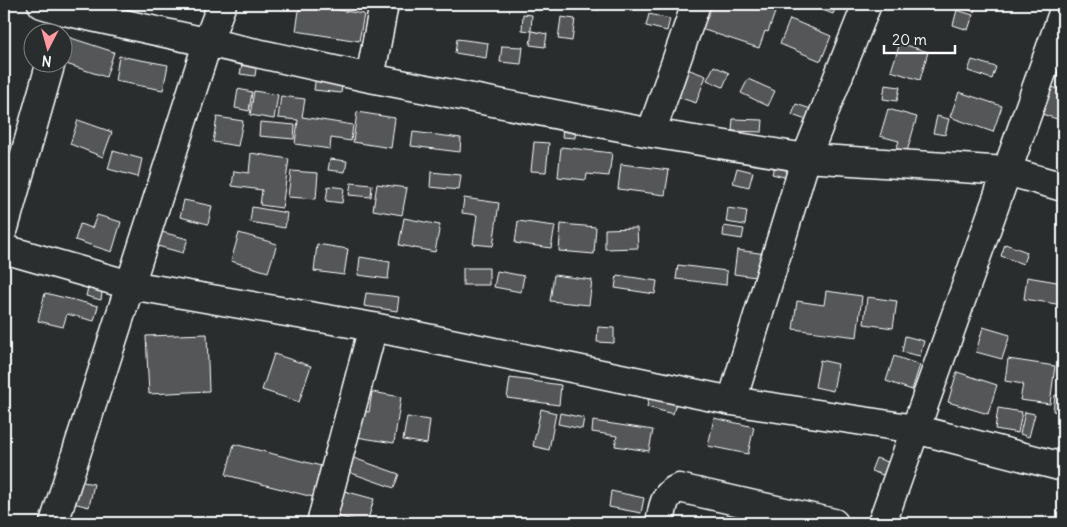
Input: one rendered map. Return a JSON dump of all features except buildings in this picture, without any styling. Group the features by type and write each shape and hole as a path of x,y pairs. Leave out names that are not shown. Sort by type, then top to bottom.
{"street":[{"path":"54,523 208,41 222,4"},
{"path":"370,78 384,4"},
{"path":"650,133 696,4"},
{"path":"732,401 806,158 867,4"},
{"path":"58,13 208,41 370,78 650,133 806,158 1007,172 1063,187"},
{"path":"882,523 1063,13"},
{"path":"4,228 48,72"},
{"path":"4,248 130,285 373,327 732,401 915,428 1063,467"},
{"path":"321,523 373,327"},
{"path":"660,523 664,501 672,491 679,488 834,523"}]}
